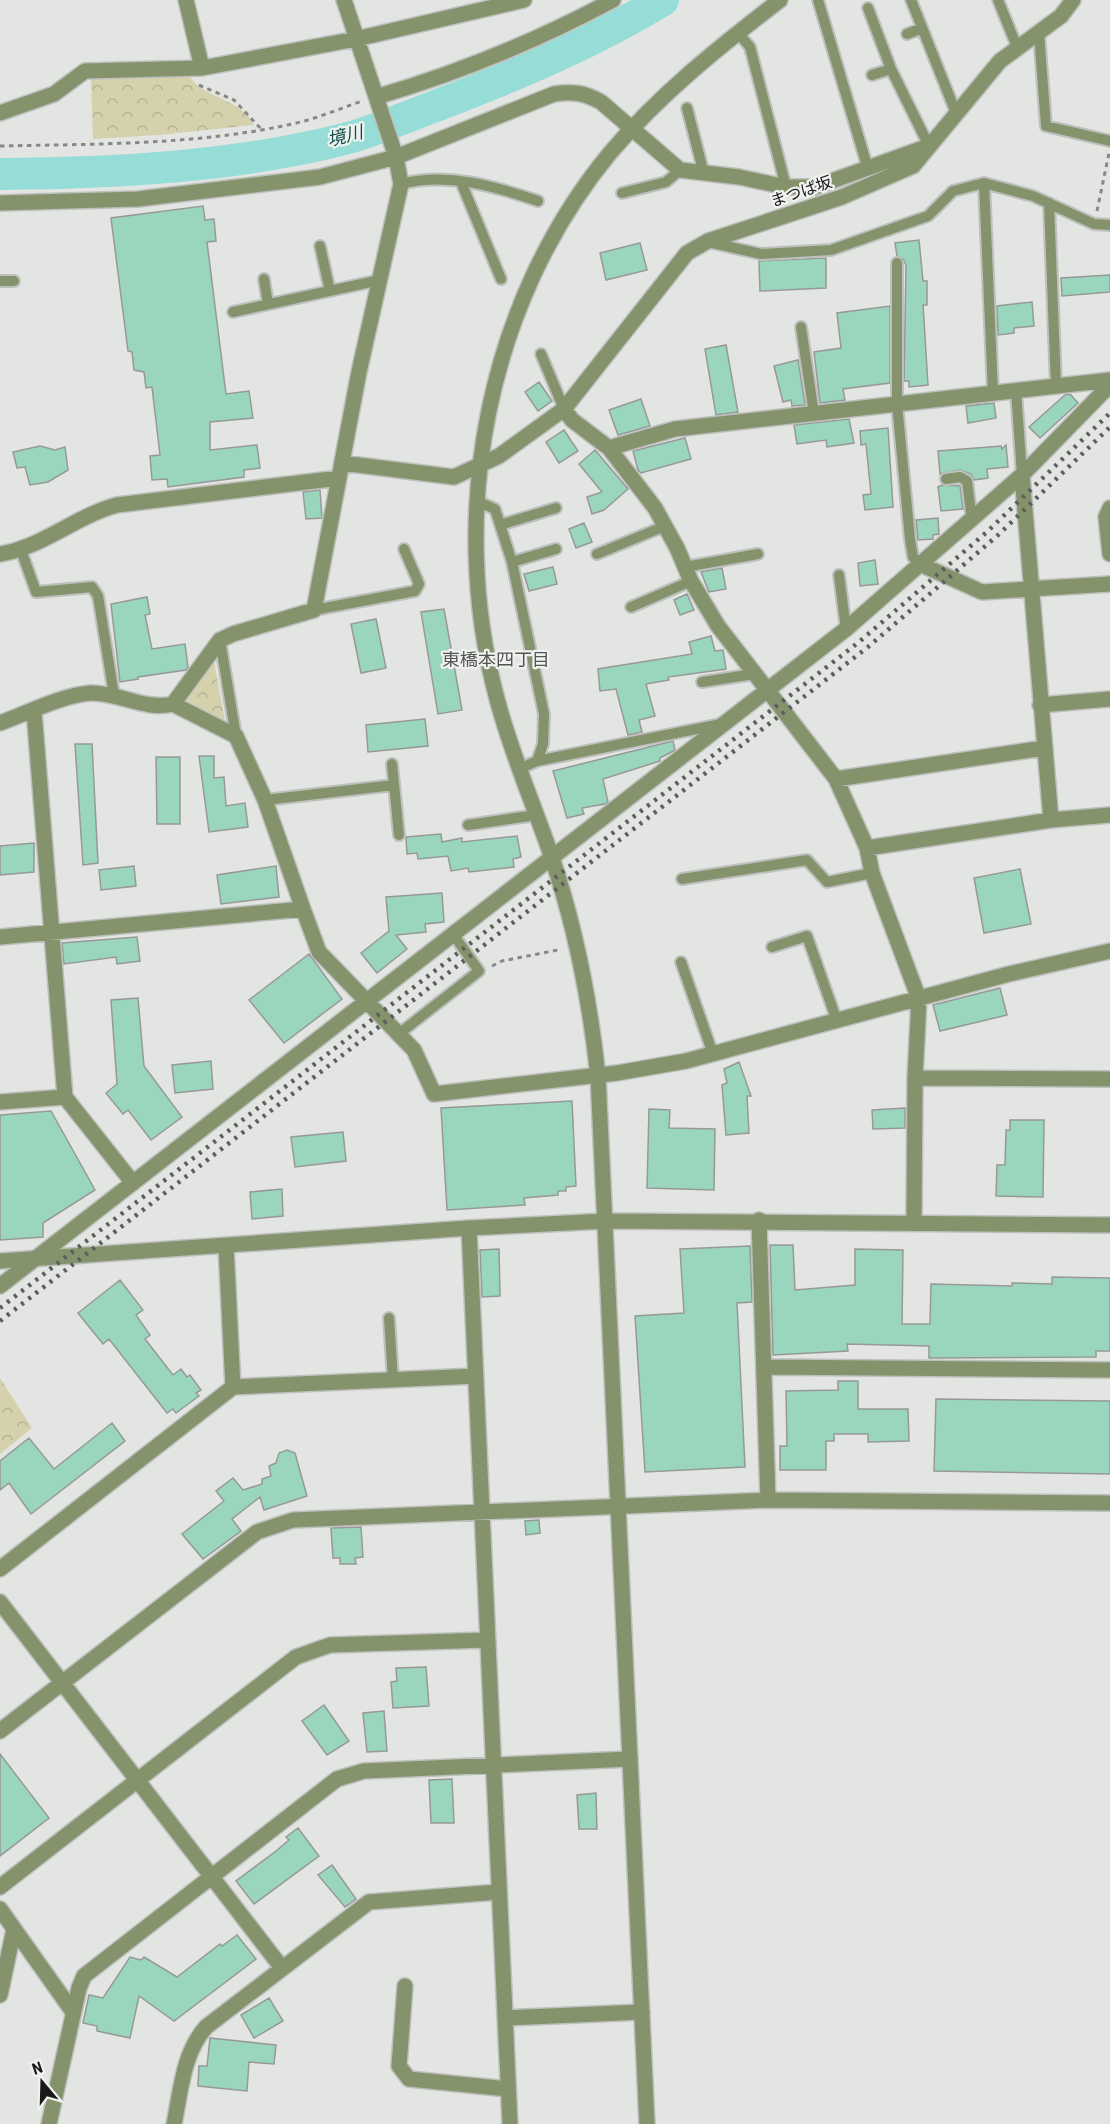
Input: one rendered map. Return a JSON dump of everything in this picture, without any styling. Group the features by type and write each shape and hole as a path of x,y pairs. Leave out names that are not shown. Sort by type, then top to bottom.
{"street":[{"path":"186,0 195,68"},
{"path":"0,723 88,693 114,695 158,708 173,704 220,640 314,610 342,463 401,184 394,153 344,0"},
{"path":"0,113 54,94 85,71 195,68 356,39 524,0"},
{"path":"377,100 502,53 613,0"},
{"path":"647,2124 598,1076 584,976 552,858 496,699 483,632 477,561 477,501 480,467 495,385 515,320 531,281 572,207 590,179 632,128 678,82 780,0"},
{"name":"まつば坂","path":"342,463 447,477 461,476 480,467 564,409 687,253 708,242 842,196 913,166 1000,61 1061,16 1073,0"},
{"path":"0,203 138,199 320,177 394,153 554,94 567,92 589,96 601,102 680,170 739,177 786,187 815,187 868,170 929,146"},
{"path":"609,448 675,429 1110,380"},
{"path":"0,1286 846,629 922,565 1022,475 1110,385"},
{"path":"564,409 572,420 609,448 665,526 688,574 718,626 836,779 867,848 872,873 919,999 915,1078 914,1222"},
{"path":"1022,475 1051,820"},
{"path":"0,554 21,549 87,514 117,505 339,478"},
{"path":"1110,508 1106,517 1110,554"},
{"path":"922,565 982,592 1110,584"},
{"path":"1040,705 1110,699"},
{"path":"173,704 236,736 265,800 319,952 414,1050 434,1094 598,1076 713,1054 1110,951"},
{"path":"34,711 65,1097 133,1184"},
{"path":"836,779 1044,748"},
{"path":"867,848 1051,820 1110,815"},
{"path":"0,937 303,909"},
{"path":"915,1078 1110,1079"},
{"path":"0,1102 65,1097"},
{"path":"0,1261 470,1228 606,1221 1110,1225"},
{"path":"759,1221 768,1500"},
{"path":"470,1228 510,2124"},
{"path":"226,1246 233,1387"},
{"path":"764,1367 1110,1370"},
{"path":"0,1569 233,1387 476,1376"},
{"path":"0,1731 257,1532 293,1520 619,1504 768,1500 1110,1503"},
{"path":"0,1602 282,1968"},
{"path":"0,1887 296,1657 330,1645 487,1640"},
{"path":"49,2124 73,2012 84,1977 337,1779 364,1771 630,1759"},
{"path":"174,2124 188,2056 196,2038 206,2027 369,1902 498,1892"},
{"path":"0,1909 73,2012"},
{"path":"0,1995 14,1929"},
{"path":"405,1986 399,2067 405,2076 409,2079 508,2089"},
{"path":"505,2018 642,2012"}],"lane":[{"path":"818,0 868,170"},
{"path":"911,0 956,113"},
{"path":"998,0 1017,47"},
{"path":"868,8 891,69 929,146"},
{"path":"907,34 922,28"},
{"path":"738,33 750,47 786,187"},
{"path":"1039,33 1046,126 1110,141"},
{"path":"872,75 891,69"},
{"path":"687,108 704,174"},
{"path":"622,193 666,182 680,170"},
{"path":"401,184 423,178 442,178 495,186 538,201"},
{"path":"461,182 501,279"},
{"path":"708,242 762,255 831,250 928,216 953,191 984,183 1033,196 1094,224 1110,225"},
{"path":"984,183 993,393"},
{"path":"1048,203 1056,386"},
{"path":"320,246 330,291"},
{"path":"897,263 897,404 910,539 913,557 922,565"},
{"path":"264,279 268,304"},
{"path":"233,312 380,280"},
{"path":"0,281 14,281"},
{"path":"801,327 814,414"},
{"path":"541,354 564,409"},
{"path":"1016,391 1022,475"},
{"path":"946,478 960,477 967,481 972,520"},
{"path":"477,501 495,509 512,562 544,714 543,744 537,761"},
{"path":"500,525 556,508"},
{"path":"597,554 665,526"},
{"path":"21,549 36,592 92,587 98,596 114,695"},
{"path":"314,610 415,591 419,584 404,549"},
{"path":"512,562 556,549"},
{"path":"631,607 688,574 758,554"},
{"path":"839,575 846,629"},
{"path":"220,640 236,736"},
{"path":"702,682 754,674"},
{"path":"519,768 537,761 727,722"},
{"path":"392,764 399,835"},
{"path":"265,800 394,785"},
{"path":"468,825 536,815"},
{"path":"682,879 807,860 827,882 872,873"},
{"path":"400,1034 479,971 453,934"},
{"path":"772,947 807,936 837,1021"},
{"path":"681,962 713,1054"},
{"path":"389,1318 393,1381"}],"path":[{"path":"195,68 199,84 234,100 262,130"},
{"path":"0,146 152,142 262,130 294,124 377,100"},
{"path":"1094,224 1110,148"},
{"path":"479,971 502,961 558,950"}],"green space":[{"path":"91,77 190,77 197,85 240,109 254,125 93,139"},
{"path":"214,661 225,722 186,700"},
{"path":"0,1378 32,1428 0,1454"}],"building":[{"path":"203,206 205,220 214,219 216,241 207,242 226,394 249,391 253,418 210,422 210,450 257,445 260,468 244,470 244,477 168,487 167,479 152,480 150,456 160,455 152,387 146,388 144,372 134,370 132,352 128,351 111,218"},
{"path":"919,240 923,281 927,281 927,305 923,305 928,385 909,387 909,381 904,381 906,265 903,259 897,256 895,243"},
{"path":"640,243 647,270 606,280 600,253"},
{"path":"826,258 826,288 760,291 759,261"},
{"path":"1110,275 1110,292 1062,296 1061,278"},
{"path":"1032,302 1034,326 1014,328 1014,333 998,335 997,306"},
{"path":"890,306 890,383 843,389 845,400 820,403 814,352 841,348 837,313"},
{"path":"726,345 738,412 716,415 705,349"},
{"path":"798,360 805,405 792,406 791,400 783,402 774,366"},
{"path":"539,382 552,401 538,411 525,392"},
{"path":"1070,394 1078,403 1040,438 1029,427 1065,395"},
{"path":"641,399 650,426 618,435 609,410"},
{"path":"994,403 996,418 968,423 966,406"},
{"path":"849,419 854,443 827,447 826,440 797,444 794,425"},
{"path":"888,428 893,507 865,510 863,495 871,494 866,444 861,445 860,431"},
{"path":"564,430 578,451 559,463 546,442"},
{"path":"685,438 691,459 641,473 638,470 633,451"},
{"path":"1006,445 1008,467 987,469 988,478 974,480 971,474 960,470 940,474 938,451 1001,446 1002,449"},
{"path":"40,446 55,450 65,447 68,470 48,482 30,485 25,467 17,468 13,452"},
{"path":"595,450 628,489 604,510 592,514 587,497 602,492 579,464"},
{"path":"942,485 960,486 963,509 941,511 938,487"},
{"path":"320,490 322,518 306,519 303,492"},
{"path":"938,518 939,534 933,535 933,539 918,540 916,520"},
{"path":"584,523 592,542 576,548 569,529"},
{"path":"875,560 878,584 860,586 858,563"},
{"path":"553,567 557,584 529,591 524,574"},
{"path":"722,568 726,589 709,592 701,572"},
{"path":"687,594 694,610 680,615 674,600"},
{"path":"147,597 150,614 145,615 152,649 185,644 188,667 186,670 120,682 111,604"},
{"path":"444,609 462,710 438,714 421,612"},
{"path":"376,619 386,668 361,673 351,624"},
{"path":"711,636 715,651 723,650 726,669 668,677 669,680 646,684 655,716 639,720 642,732 628,735 616,689 600,691 598,669 692,654 689,642"},
{"path":"425,719 428,746 368,752 366,725"},
{"path":"673,741 675,750 660,758 660,761 603,779 608,802 582,808 584,814 567,818 553,771"},
{"path":"75,744 92,744 98,863 83,865"},
{"path":"199,756 214,756 214,778 224,777 226,806 245,803 248,827 209,832"},
{"path":"156,757 180,757 180,824 157,824"},
{"path":"441,834 442,842 462,838 462,842 517,836 521,857 513,859 514,867 469,872 468,868 451,871 448,856 418,859 417,853 407,854 406,837"},
{"path":"34,843 34,872 0,875 0,846"},
{"path":"134,866 136,886 101,890 99,870"},
{"path":"276,866 279,897 221,904 217,875"},
{"path":"1020,869 1031,924 984,933 974,878"},
{"path":"442,893 444,922 425,924 426,932 396,935 407,949 377,973 361,953 389,931 386,897"},
{"path":"137,937 140,961 117,964 116,957 64,964 62,943"},
{"path":"309,954 342,999 284,1043 249,1000"},
{"path":"1000,988 1007,1015 940,1031 933,1005"},
{"path":"138,998 144,1066 182,1117 151,1140 128,1110 123,1114 106,1093 117,1084 111,1000"},
{"path":"211,1061 213,1089 175,1093 172,1065"},
{"path":"739,1062 751,1096 747,1096 749,1133 726,1135 722,1085 727,1083 724,1069"},
{"path":"572,1101 576,1186 566,1187 566,1191 558,1191 558,1195 524,1198 525,1205 447,1210 441,1108"},
{"path":"905,1108 905,1128 873,1129 872,1110"},
{"path":"649,1109 670,1110 669,1128 715,1129 714,1190 647,1188"},
{"path":"51,1111 95,1190 43,1223 43,1237 0,1240 0,1115"},
{"path":"1010,1120 1044,1120 1043,1197 996,1196 997,1165 1005,1165 1006,1130 1010,1130"},
{"path":"343,1132 346,1161 295,1167 291,1137"},
{"path":"282,1189 283,1216 252,1219 250,1192"},
{"path":"770,1245 793,1245 795,1290 855,1285 855,1249 903,1250 902,1324 930,1324 931,1284 1012,1286 1012,1283 1052,1284 1052,1277 1110,1278 1110,1351 1096,1351 1096,1357 929,1358 929,1346 847,1344 848,1351 773,1355"},
{"path":"750,1246 752,1302 737,1303 745,1467 645,1472 635,1316 684,1313 680,1249"},
{"path":"499,1249 500,1296 482,1297 480,1250"},
{"path":"120,1280 143,1310 136,1315 150,1335 145,1339 173,1375 181,1369 187,1377 190,1375 201,1390 196,1393 199,1396 176,1413 173,1409 167,1413 109,1339 103,1344 78,1313"},
{"path":"838,1381 858,1381 858,1409 908,1409 909,1441 868,1442 868,1434 834,1434 834,1441 826,1441 826,1470 780,1470 780,1446 787,1446 786,1391 838,1390"},
{"path":"936,1399 1110,1401 1110,1474 934,1471"},
{"path":"112,1423 125,1441 31,1514 9,1483 0,1490 0,1461 29,1438 54,1469"},
{"path":"287,1450 295,1453 307,1496 264,1510 260,1497 232,1519 241,1531 203,1559 182,1534 224,1501 216,1491 233,1478 243,1490 262,1484 262,1479 271,1476 269,1466 276,1463 279,1453"},
{"path":"539,1520 540,1533 526,1535 525,1521"},
{"path":"361,1527 363,1557 355,1558 356,1564 340,1564 340,1558 333,1558 331,1528"},
{"path":"426,1667 429,1706 393,1708 391,1682 397,1681 396,1668"},
{"path":"324,1705 349,1741 327,1755 302,1721"},
{"path":"384,1711 387,1751 367,1752 363,1713"},
{"path":"0,1754 49,1818 0,1856"},
{"path":"452,1779 454,1823 431,1823 429,1780"},
{"path":"596,1793 597,1829 579,1829 577,1795"},
{"path":"298,1828 319,1856 254,1904 236,1881 289,1840 286,1837"},
{"path":"332,1865 356,1899 345,1907 318,1875"},
{"path":"237,1935 256,1959 174,2021 139,1996 130,2038 97,2031 97,2026 83,2023 89,1995 103,1998 130,1957 141,1960 144,1957 177,1977 220,1944 222,1946"},
{"path":"269,1998 283,2021 254,2038 241,2015"},
{"path":"210,2038 276,2045 274,2064 249,2062 247,2091 198,2086 199,2066 207,2066"}],"waterway":[{"name":"境川","path":"0,174 133,170 221,162 352,137 522,72 608,31 663,0"}],"railway":[{"path":"0,1308 859,642 988,531 1110,413"},
{"path":"0,1321 868,647 997,536 1110,427"}],"district":[{"name":"東橋本四丁目","path":"496,660"}]}
